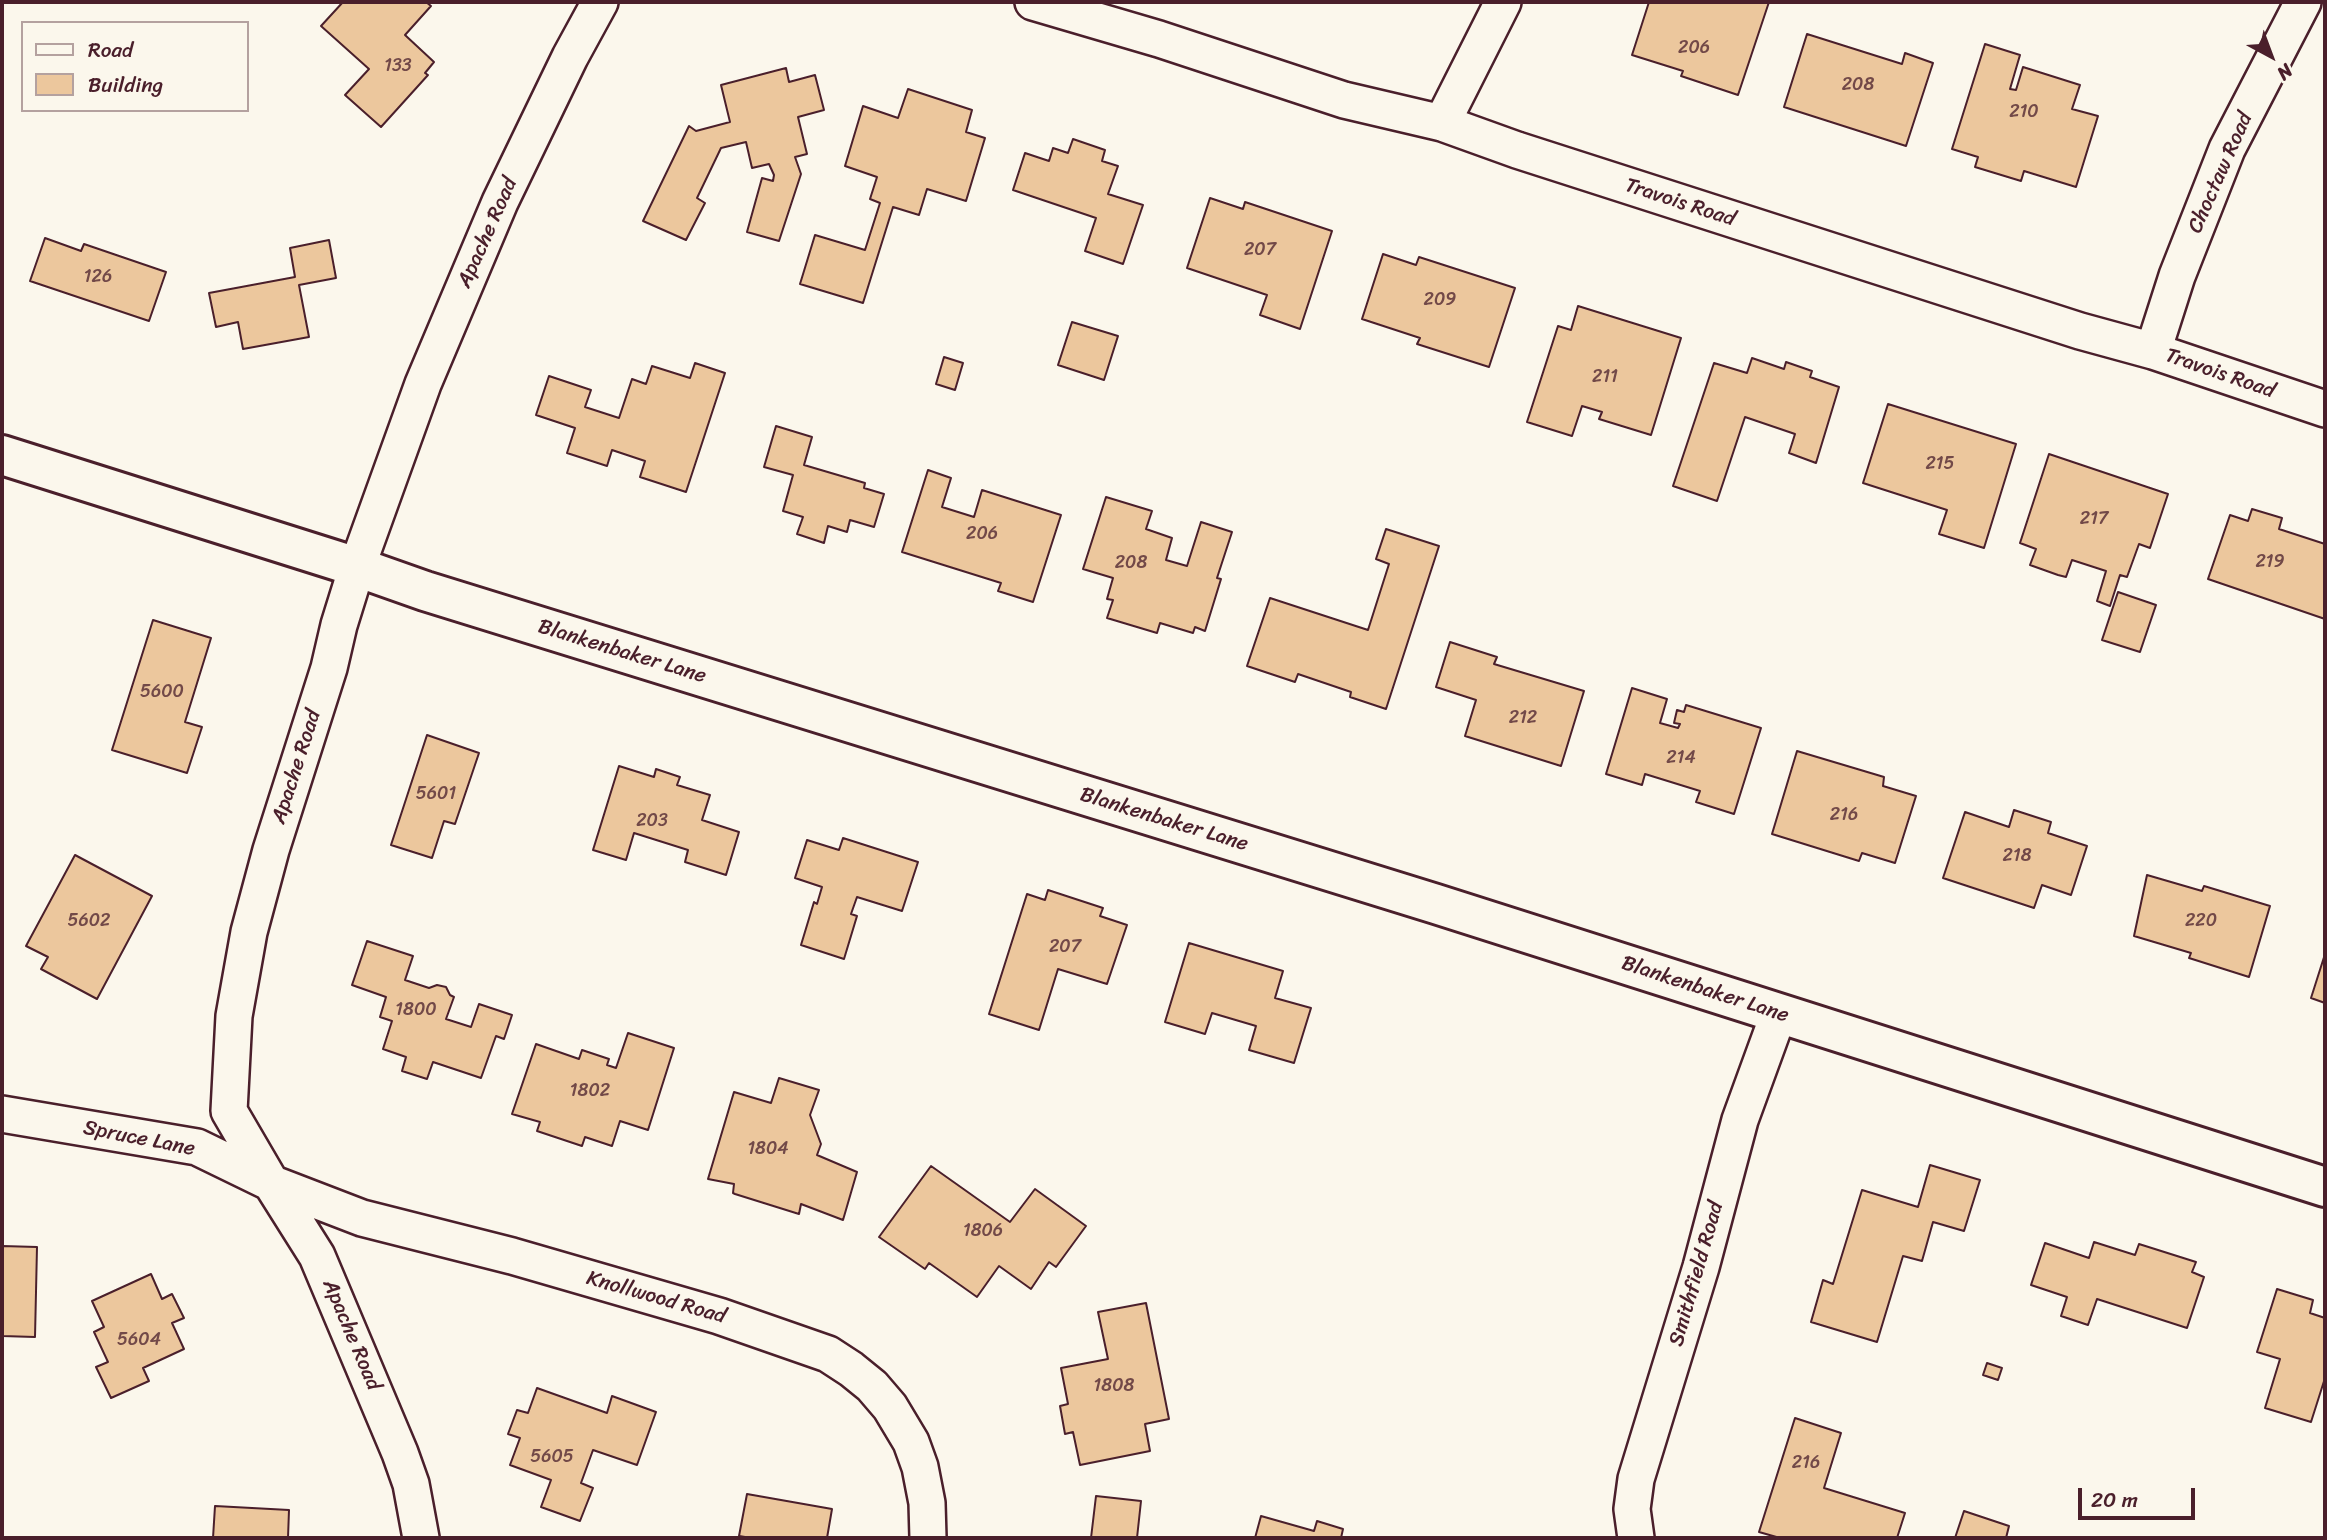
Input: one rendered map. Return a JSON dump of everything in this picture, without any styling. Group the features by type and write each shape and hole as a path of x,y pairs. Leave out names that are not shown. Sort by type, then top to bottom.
{"street":[{"name":"Apache Road","path":"421,1538 408,1473 328,1280 317,1256 229,1111 234,1016 249,932 271,850 329,668 357,567 423,384 500,202 570,57 600,2"},
{"name":"Travois Road","path":"1033,2 1159,39 1344,100 1442,123 1517,150 2080,331 2153,351 2325,409"},
{"path":"1442,123 1503,2"},
{"name":"Choctaw Road","path":"2153,351 2177,276 2227,149 2304,2"},
{"name":"Blankenbaker Lane","path":"2,455 439,595 1436,904 2325,1187"},
{"name":"Smithfield Road","path":"1636,1538 1632,1509 1636,1479 1701,1267 1740,1119 1779,1013"},
{"name":"Spruce Lane","path":"2,1114 197,1147 271,1183"},
{"name":"Knollwood Road","path":"271,1183 362,1218 512,1256 719,1316 828,1354 851,1368 872,1386 890,1407 911,1442 926,1503 928,1538"}],"building":[{"path":"343,2 426,2 431,6 405,35 434,62 425,73 428,75 381,127 345,95 369,69 321,26"},
{"path":"1649,2 1769,2 1738,95 1681,76 1683,71 1632,55"},
{"path":"1807,34 1902,64 1905,53 1933,63 1906,146 1784,107"},
{"path":"1985,44 2020,55 2010,89 2016,90 2023,67 2080,85 2072,109 2098,116 2076,187 2024,171 2021,181 1975,167 1978,157 1952,149"},
{"path":"786,68 789,82 815,75 824,110 798,117 807,154 795,157 801,174 779,241 747,232 762,178 773,181 774,175 769,164 752,168 746,142 721,148 697,198 705,203 686,240 643,221 689,126 696,131 730,122 721,85"},
{"path":"908,89 972,110 966,132 985,138 966,201 927,189 919,215 893,207 863,303 800,284 815,235 865,250 880,203 870,199 877,177 845,166 863,106 898,118"},
{"path":"1073,139 1105,150 1102,161 1118,166 1108,194 1143,205 1123,264 1085,251 1096,218 1013,190 1025,153 1049,161 1053,148 1068,153"},
{"path":"1210,198 1243,209 1245,202 1332,231 1300,329 1260,315 1267,295 1187,268"},
{"path":"45,238 81,251 84,244 166,272 149,321 30,281"},
{"path":"329,240 336,278 299,285 309,337 243,349 238,322 216,327 209,293 295,277 290,248"},
{"path":"1383,254 1416,265 1419,257 1515,288 1489,367 1417,344 1420,338 1362,319"},
{"path":"1578,306 1681,338 1651,435 1599,419 1602,412 1582,406 1572,436 1527,422 1558,326 1571,330"},
{"path":"1072,322 1118,336 1104,380 1058,365"},
{"path":"944,357 963,363 955,390 936,384"},
{"path":"1752,358 1784,369 1786,362 1812,371 1810,377 1839,387 1816,463 1789,453 1795,434 1745,417 1717,501 1673,486 1714,363 1747,373"},
{"path":"695,363 725,373 686,492 640,477 645,461 612,450 607,466 567,453 575,428 536,415 549,376 591,390 585,407 619,418 632,379 646,384 652,366 690,378"},
{"path":"1888,404 2016,444 1984,548 1939,534 1947,510 1863,483"},
{"path":"776,426 812,437 804,465 865,483 864,488 884,494 874,527 850,520 847,532 828,526 824,543 797,534 803,517 783,511 793,475 764,467"},
{"path":"2049,454 2168,494 2150,548 2139,544 2127,577 2120,575 2110,606 2097,601 2106,571 2072,560 2066,577 2058,575 2030,565 2036,549 2020,543"},
{"path":"928,470 951,478 942,507 974,517 982,490 1061,515 1033,602 998,591 1001,583 902,552"},
{"path":"1106,497 1152,511 1146,529 1172,538 1166,560 1187,566 1201,522 1232,532 1217,578 1221,579 1205,631 1195,627 1193,633 1160,623 1157,633 1107,618 1113,600 1107,599 1113,578 1083,569"},
{"path":"2252,509 2282,518 2279,529 2325,544 2325,619 2208,579 2230,515 2248,521"},
{"path":"1386,529 1439,546 1386,709 1350,697 1351,692 1298,674 1295,682 1247,666 1270,598 1368,630 1389,564 1376,559"},
{"path":"2118,592 2156,605 2140,652 2102,640"},
{"path":"153,620 211,638 185,722 202,727 187,773 112,750"},
{"path":"1450,642 1497,657 1494,664 1584,691 1561,766 1465,736 1476,700 1436,687"},
{"path":"1632,688 1667,699 1660,723 1678,728 1680,724 1674,723 1677,710 1684,712 1686,705 1761,728 1734,814 1696,802 1700,791 1645,774 1642,785 1606,774"},
{"path":"427,735 479,753 455,824 444,821 432,858 391,845"},
{"path":"1797,751 1884,777 1883,786 1916,796 1895,863 1862,853 1859,861 1772,834"},
{"path":"619,766 654,777 656,769 680,777 677,785 710,795 702,820 739,832 726,875 685,862 688,850 634,833 626,860 593,850"},
{"path":"2014,810 2051,822 2048,833 2087,846 2071,895 2042,885 2034,908 1943,878 1965,812 2009,827"},
{"path":"843,838 918,862 902,911 857,897 851,914 857,916 844,959 801,945 814,902 817,904 822,887 795,878 807,840 839,850"},
{"path":"75,855 152,896 97,999 41,969 48,957 26,946"},
{"path":"2147,875 2202,891 2204,886 2270,906 2249,977 2189,958 2191,953 2134,936"},
{"path":"1048,890 1103,908 1100,916 1127,925 1107,984 1058,969 1039,1030 989,1014 1027,894 1045,900"},
{"path":"367,941 413,956 405,980 429,988 437,985 446,987 454,997 446,1019 471,1027 479,1004 512,1015 504,1039 496,1036 481,1078 433,1062 427,1079 402,1071 406,1057 383,1049 392,1021 380,1017 386,997 352,985"},
{"path":"1189,943 1283,971 1275,998 1311,1008 1294,1063 1249,1050 1256,1026 1212,1013 1205,1034 1165,1022"},
{"path":"2325,954 2325,1003 2311,998"},
{"path":"628,1033 674,1048 648,1130 620,1121 612,1146 585,1137 582,1146 537,1131 540,1122 512,1114 536,1044 579,1059 582,1050 609,1059 607,1065 616,1068"},
{"path":"779,1078 819,1090 810,1115 821,1144 817,1155 857,1172 843,1220 801,1204 799,1214 735,1194 734,1184 708,1179 734,1092 771,1103"},
{"path":"1930,1165 1980,1180 1964,1231 1933,1222 1922,1261 1903,1256 1877,1342 1811,1322 1823,1280 1833,1284 1862,1190 1918,1207"},
{"path":"931,1166 1010,1222 1035,1189 1086,1226 1056,1267 1049,1262 1031,1289 999,1266 977,1297 929,1263 925,1269 879,1237"},
{"path":"2094,1242 2135,1255 2139,1244 2196,1262 2192,1272 2204,1277 2187,1328 2097,1299 2088,1325 2061,1316 2067,1297 2031,1285 2045,1243 2089,1258"},
{"path":"2,1246 37,1247 35,1337 2,1336"},
{"path":"151,1274 162,1299 172,1294 184,1318 172,1323 184,1349 143,1368 149,1381 111,1398 96,1367 108,1362 94,1332 104,1327 92,1301"},
{"path":"2277,1289 2313,1300 2310,1313 2325,1318 2325,1378 2311,1422 2265,1408 2280,1359 2257,1352"},
{"path":"1146,1303 1169,1419 1145,1424 1150,1451 1080,1465 1073,1432 1065,1434 1060,1406 1068,1404 1061,1368 1108,1359 1098,1312"},
{"path":"1987,1363 2002,1368 1998,1380 1983,1375"},
{"path":"537,1388 607,1413 612,1396 656,1412 637,1465 593,1450 581,1483 593,1488 580,1521 541,1507 551,1480 510,1465 520,1438 508,1434 517,1410 528,1413"},
{"path":"1795,1418 1841,1433 1824,1488 1905,1513 1897,1538 1780,1538 1759,1532"},
{"path":"747,1494 832,1509 827,1538 739,1536"},
{"path":"1096,1496 1141,1501 1137,1538 1091,1538"},
{"path":"215,1506 289,1510 288,1538 213,1538"},
{"path":"1964,1511 2009,1526 2006,1538 1955,1538"},
{"path":"1261,1516 1314,1531 1317,1521 1343,1529 1341,1538 1255,1538"}]}
